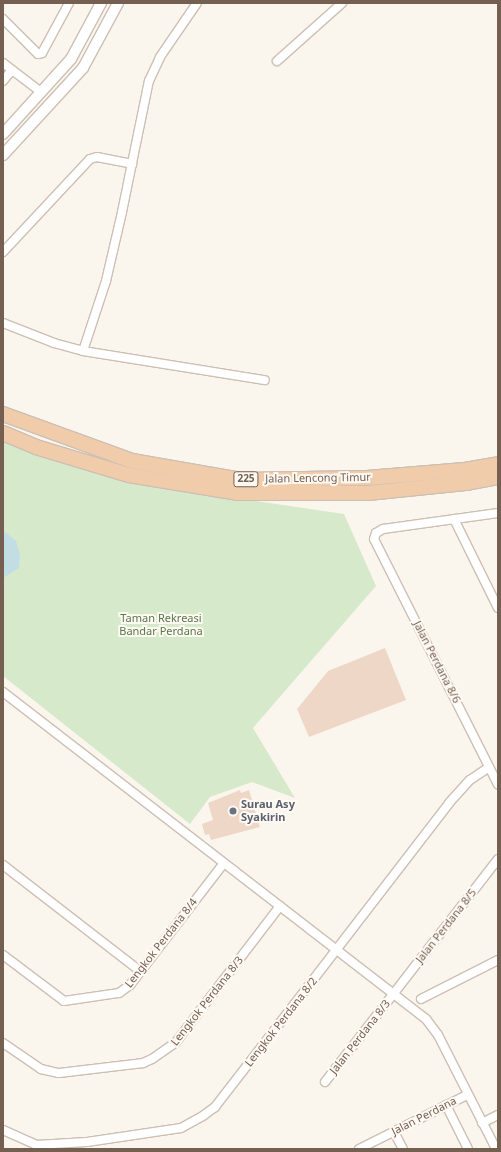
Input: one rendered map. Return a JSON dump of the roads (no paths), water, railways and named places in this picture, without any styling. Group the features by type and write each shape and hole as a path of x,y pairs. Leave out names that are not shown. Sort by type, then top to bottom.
{"highway":[{"name":"Jalan Lencong Timur","path":"3,414 132,461 242,480 367,478 465,470 498,464"},
{"name":"Jalan Lencong Timur","path":"3,433 36,448 129,476 238,493 368,493 467,483 498,477"}],"street":[{"path":"3,19 38,54 42,53 68,3"},
{"path":"3,134 71,59 101,3"},
{"path":"3,155 83,68 118,3"},
{"path":"83,351 106,281 149,81 160,57 197,3"},
{"path":"277,61 342,3"},
{"path":"3,63 53,101"},
{"path":"3,81 12,70"},
{"path":"3,252 90,158 97,157 132,164"},
{"path":"3,323 54,344 83,351 265,380"},
{"path":"498,513 454,519 498,608"},
{"name":"Jalan Perdana 8/6","path":"454,519 383,528 376,533 374,539 498,785"},
{"path":"3,692 394,992 433,1026 496,1149"},
{"name":"Lengkok Perdana 8/2","path":"3,1130 36,1145 87,1146 181,1128 204,1115 219,1101 449,803 470,780 489,767"},
{"name":"Jalan Perdana 8/5","path":"394,992 498,859"},
{"name":"Lengkok Perdana 8/4","path":"3,955 64,1001 120,993 140,971 224,863"},
{"path":"3,865 140,971"},
{"name":"Lengkok Perdana 8/3","path":"3,1043 36,1066 59,1074 143,1063 152,1059 176,1042 280,906"},
{"path":"421,999 498,960"},
{"name":"Jalan Perdana 8/3","path":"325,1082 394,992"},
{"name":"Jalan Perdana","path":"359,1149 467,1095"},
{"path":"446,1105 468,1149"},
{"path":"482,1123 498,1115"},
{"path":"394,1132 403,1149"}],"water":[{"path":"3,530 16,541 20,554 19,568 3,578"}],"place":[{"name":"Surau Asy Syakirin","path":"233,811"}],"park label":[{"name":"Taman Rekreasi Bandar Perdana","path":"161,625"}]}
